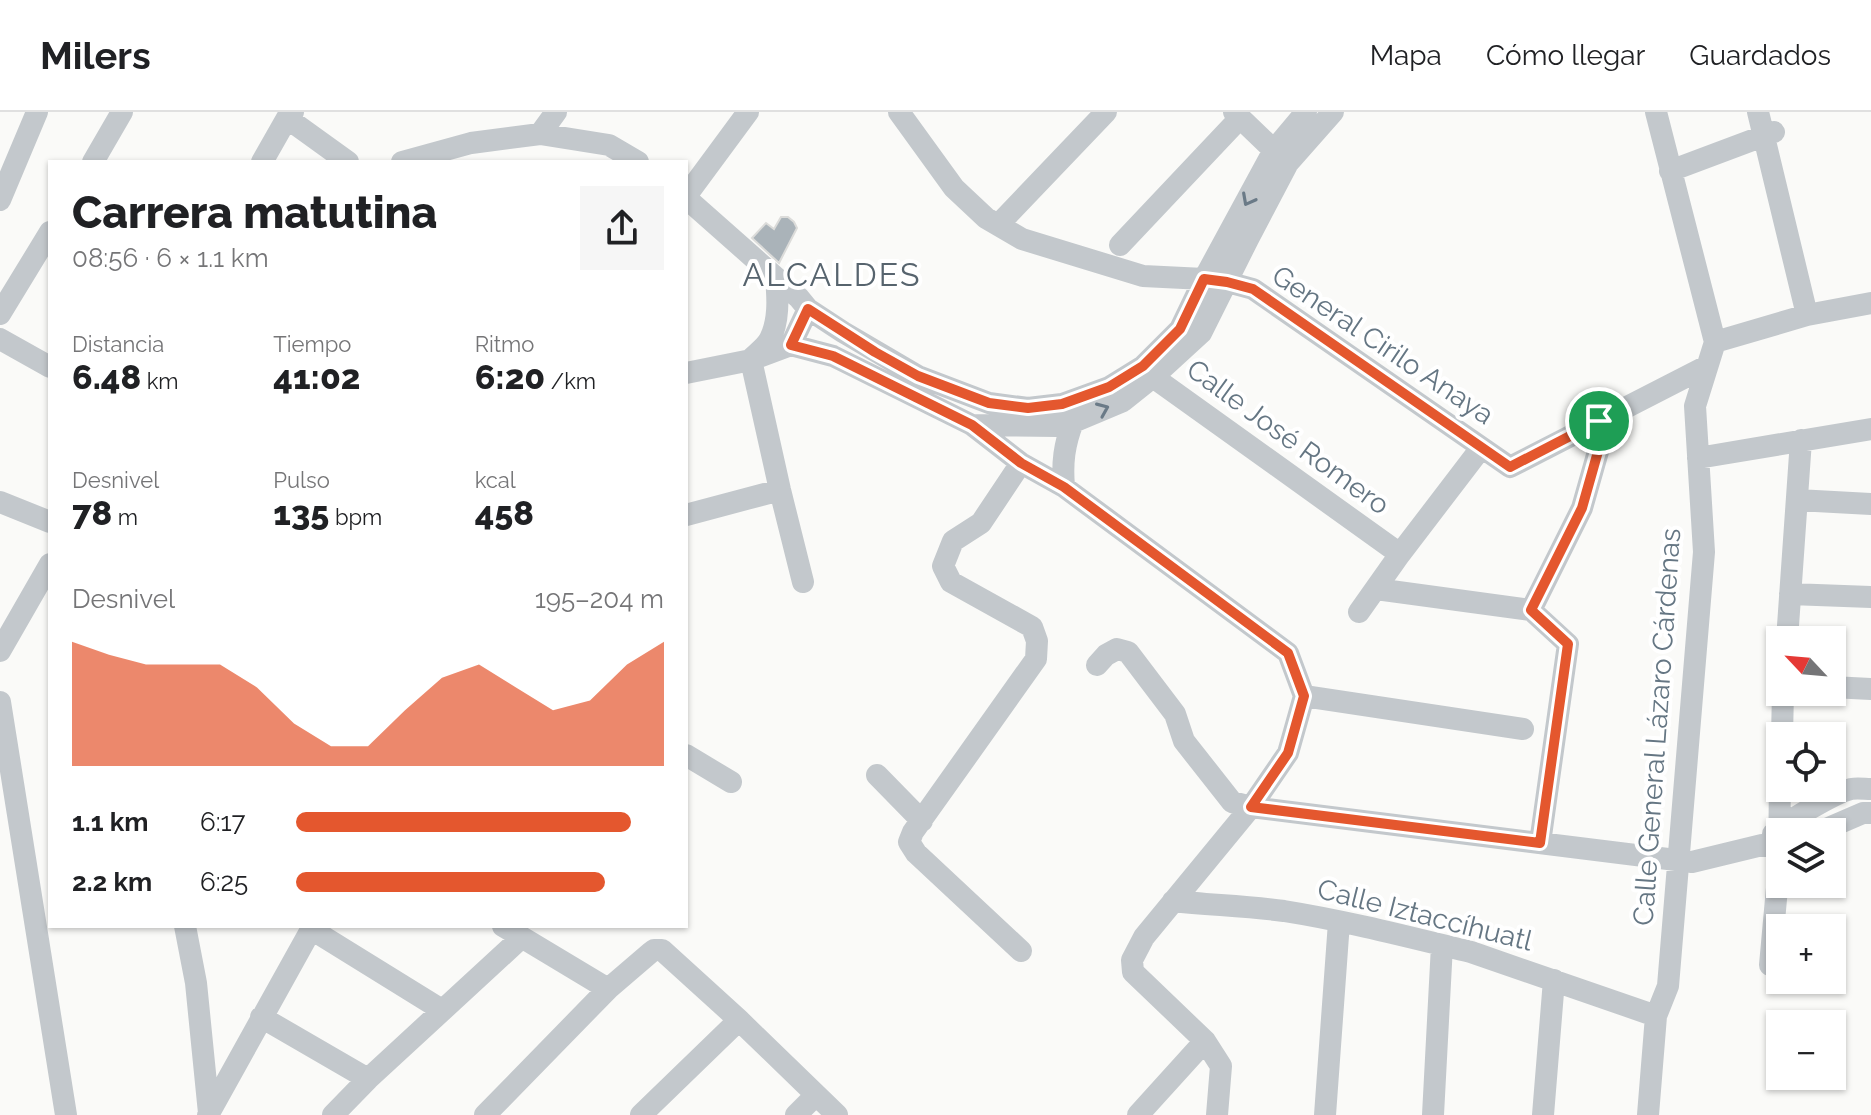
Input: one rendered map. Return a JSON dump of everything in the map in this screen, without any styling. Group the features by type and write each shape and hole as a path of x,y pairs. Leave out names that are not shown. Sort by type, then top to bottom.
{"street":[{"path":"0,200 7,163 37,112"},
{"path":"94,160 122,112"},
{"path":"540,134 556,112"},
{"path":"688,194 748,112"},
{"name":"General Cirilo Anaya","path":"899,112 954,188 986,218 1022,239 1143,276 1216,281 1253,289 1510,467 1599,421"},
{"path":"972,425 1057,426 1123,401 1216,281 1306,112"},
{"path":"1281,157 1333,112"},
{"path":"1656,112 1715,342 1807,315 1871,303"},
{"path":"1758,112 1769,135 1807,315"},
{"path":"263,160 290,115 346,160"},
{"path":"998,225 1097,115"},
{"path":"1120,245 1237,115 1281,157"},
{"path":"409,160 471,143 540,134 609,145 635,160"},
{"path":"1670,171 1769,135"},
{"path":"688,199 808,309 918,376 989,403 1028,408 1062,404 1148,371"},
{"path":"0,314 48,235"},
{"path":"751,360 769,341 778,300 776,279"},
{"path":"791,345 808,309"},
{"path":"0,339 48,366"},
{"name":"Calle General Lázaro Cárdenas","path":"1648,1115 1656,1016 1668,986 1704,552 1695,406 1715,342"},
{"path":"688,373 751,360 791,345 833,356 972,425 1021,463 1064,487 1288,653 1304,696 1288,753 1251,807 1144,937 1131,966 1133,972 1205,1041 1221,1066 1217,1115"},
{"path":"751,360 803,582"},
{"path":"1531,610 1582,508 1599,448 1599,421 1707,366"},
{"name":"Calle José Romero","path":"1148,371 1400,554"},
{"path":"1064,487 1062,465 1065,441 1073,422"},
{"path":"1698,458 1871,429"},
{"path":"1788,626 1801,440"},
{"path":"1359,612 1481,448"},
{"path":"1021,463 981,523 953,541 943,566 951,582 1032,627 1037,641 1036,659 909,839 916,853 1021,951"},
{"path":"688,514 780,490"},
{"path":"1797,500 1871,504"},
{"path":"0,502 48,521"},
{"path":"0,651 48,574"},
{"path":"1376,589 1531,610 1568,644 1540,843"},
{"path":"1790,594 1871,597"},
{"path":"1097,665 1117,649 1128,652 1175,714 1184,741 1232,802 1251,807 1692,862 1766,844"},
{"path":"1846,688 1871,689"},
{"path":"1304,696 1523,729"},
{"path":"0,702 66,1115"},
{"path":"688,756 731,782"},
{"path":"877,775 922,821"},
{"path":"1809,818 1850,789 1871,789"},
{"path":"1846,820 1871,813"},
{"name":"Calle Iztaccíhuatl","path":"1173,901 1281,911 1442,945 1471,952 1656,1016"},
{"path":"1325,1115 1339,922"},
{"path":"185,928 196,983 210,1114"},
{"path":"210,1114 312,928 442,1010"},
{"path":"333,1115 442,1010 512,932 608,989"},
{"path":"1433,1115 1442,945"},
{"path":"485,1115 608,989 654,950 662,950 837,1115"},
{"path":"1543,1115 1554,980"},
{"path":"261,1017 368,1079"},
{"path":"641,1115 739,1020"},
{"path":"1138,1115 1205,1041"},
{"path":"796,1115 816,1095"}],"building":[{"path":"781,217 788,217 797,228 779,263 752,238 766,223 774,229"}],"district":[{"name":"ALCALDES","path":"832,274"}],"route":[{"path":"1204,279 1253,289 1510,467 1599,421 1599,448 1582,508 1531,610 1568,644 1540,843 1251,807 1288,753 1304,696 1288,653 1064,487 1021,463 972,425 833,356 791,345 808,309 918,376 989,403 1028,408 1062,404 1109,387 1143,366 1180,329 1204,279"}]}
